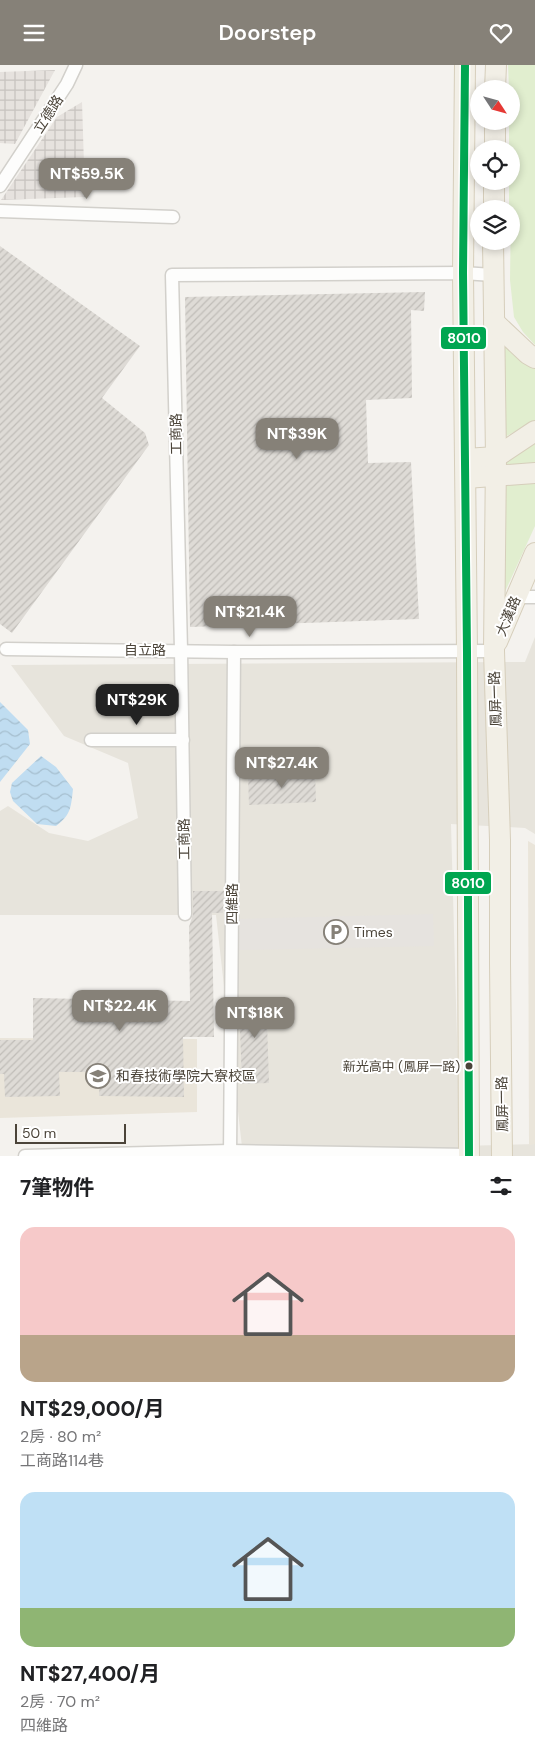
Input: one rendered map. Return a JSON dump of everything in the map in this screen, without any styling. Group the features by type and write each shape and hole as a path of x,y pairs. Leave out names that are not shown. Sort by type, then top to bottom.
{"main road":[{"name":"鳳屏一路","path":"465,65 463,273 466,468 469,1155"},
{"path":"495,80 496,65"},
{"name":"鳳屏一路","path":"494,250 496,467 494,651 500,839 502,1156"},
{"path":"494,322 528,354 535,358"},
{"path":"496,467 535,431"},
{"path":"466,468 496,467 535,473"},
{"name":"大漢路","path":"494,651 526,597 535,553"}],"street":[{"name":"立德路","path":"0,186 67,85 76,65"},
{"path":"0,211 173,217"},
{"name":"工商路","path":"185,914 183,740 172,275 463,273 493,275"},
{"name":"自立路","path":"6,649 234,652 494,651"},
{"name":"四維路","path":"230,1154 234,652"},
{"path":"91,740 183,740"},
{"path":"25,1156 230,1154 469,1155"}],"shaded area":[{"path":"55,70 15,144 0,143 0,72"},
{"path":"82,102 85,197 1,200 57,117"},
{"path":"535,637 535,834 525,828 451,824 460,1146 535,1144 535,1156 243,1156 216,915 0,915 0,811 8,806 49,833 88,841 138,818 128,763 64,736 11,665 525,662"},
{"path":"528,841 535,845 535,1144 529,1145"},
{"name":"Times","path":"433,914 434,946 239,950 239,919"},
{"name":"和春技術學院大寮校區","path":"0,1038 197,1039 197,1112 0,1118"}],"green space":[{"path":"508,65 535,65 535,345 523,332 514,317 510,280 510,250 520,250 520,200 509,200 509,190 520,190 520,140 509,140 509,130 520,130 520,80 509,80"},
{"path":"501,339 535,367 535,421 503,438"},
{"path":"535,443 535,464 504,470 504,460"},
{"path":"535,482 535,526 504,594 503,487 509,484"}],"water":[{"path":"0,702 28,730 30,744 0,782"},
{"path":"41,756 56,767 73,789 69,810 65,818 56,826 37,824 13,801 10,792 12,783"}],"building":[{"path":"0,246 140,346 102,398 145,433 149,445 12,633 0,624"},
{"path":"425,292 424,311 411,310 412,398 366,400 368,463 411,462 419,619 190,627 185,297"},
{"path":"315,773 316,802 249,805 248,776"},
{"path":"193,891 224,891 223,913 212,913 214,1037 183,1037 184,1097 99,1096 100,1072 59,1072 60,1096 5,1097 4,1074 0,1074 0,1040 33,1040 33,998 190,1001 189,927 193,914"},
{"path":"275,999 276,1023 267,1023 269,1083 242,1084 239,1000"}],"transit line":[{"name":"8010","path":"465,65 463,273 469,1156"}],"place":[{"name":"Times","path":"336,932"},
{"name":"新光高中 (鳳屏一路)","path":"469,1066"},
{"name":"和春技術學院大寮校區","path":"98,1076"}]}
